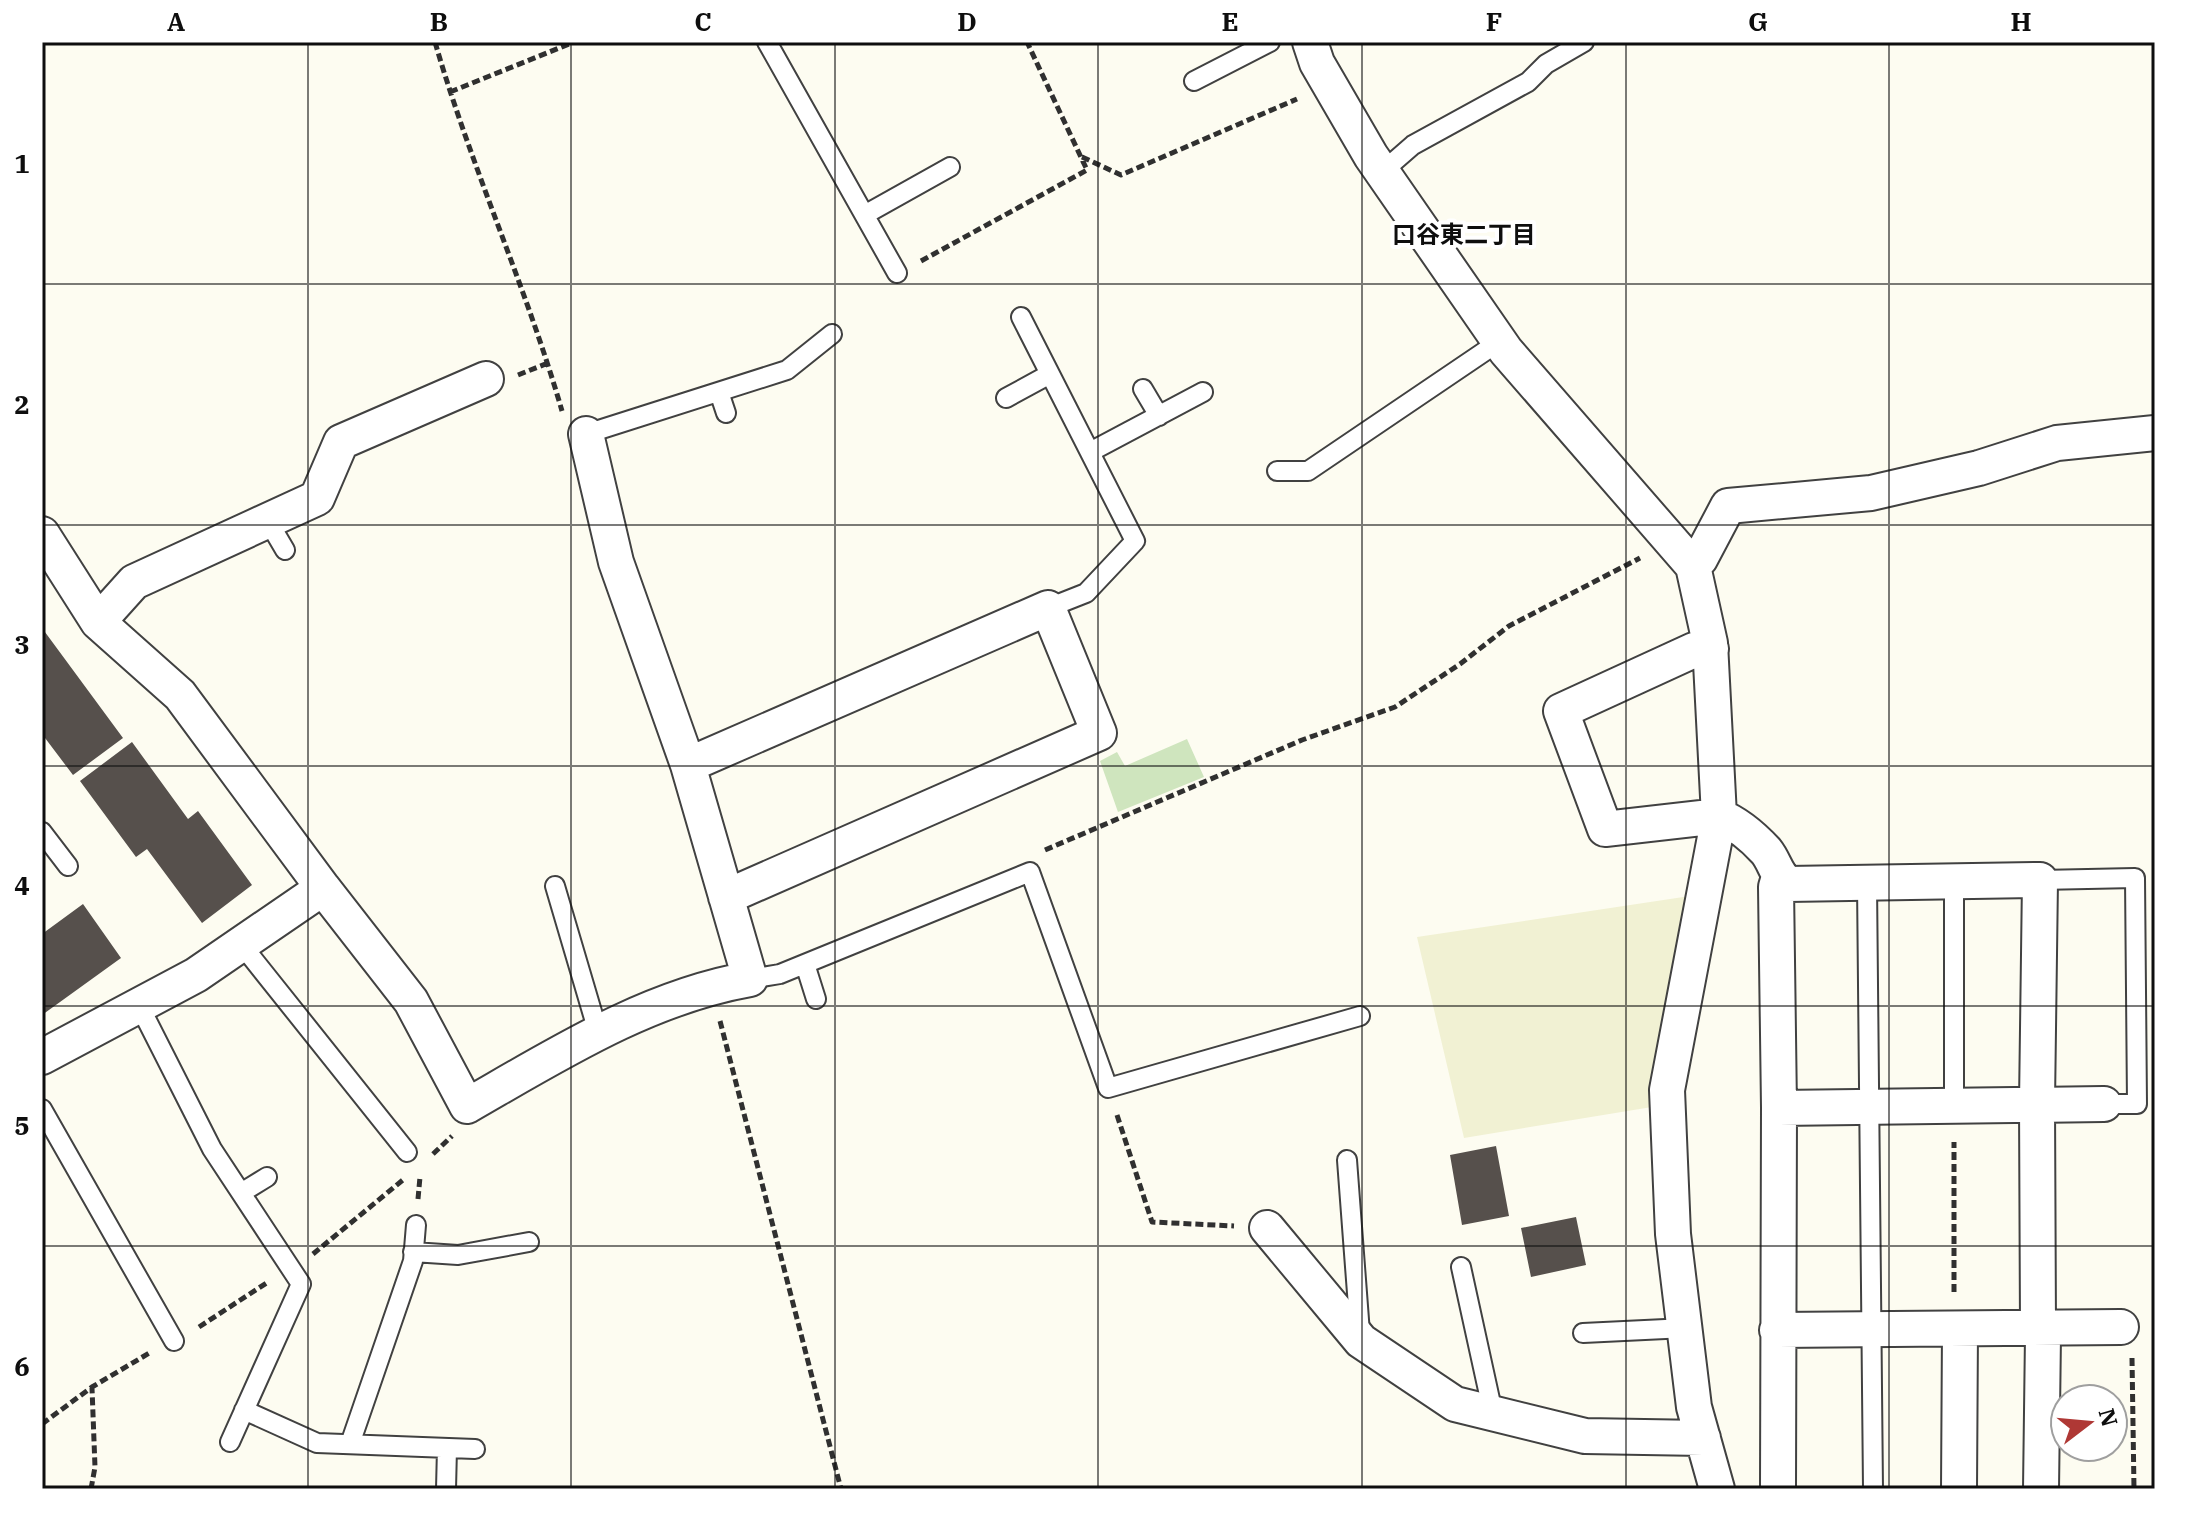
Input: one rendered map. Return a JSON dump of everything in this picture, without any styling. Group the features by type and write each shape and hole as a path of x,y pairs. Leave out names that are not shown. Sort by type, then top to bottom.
{"street":[{"path":"1310,42 1317,63 1382,172 1500,341 1683,553 1711,649 1719,816 1667,1090 1673,1234 1694,1407 1717,1489"},
{"path":"98,622 134,582 276,535 317,498 341,442 486,379"},
{"path":"1683,553 1700,559 1728,506 1871,493 1979,468 2057,443 2155,433"},
{"path":"42,534 98,622 180,695 411,1001 467,1106 598,1032 710,986 750,979 688,765 616,562 586,434"},
{"path":"688,765 1048,608 1099,733 726,897"},
{"path":"1711,649 1694,650 1561,711 1605,829 1719,816 1730,821 1768,853 1779,877 1788,884 2040,880 2037,1103 2038,1328 2043,1335 2041,1489"},
{"path":"1778,1489 1776,887 1779,877"},
{"path":"42,1057 196,975 323,888"},
{"path":"1779,1108 2104,1104"},
{"path":"1267,1228 1361,1341 1455,1404 1585,1436 1703,1438"},
{"path":"1777,1330 2121,1327"},
{"path":"1957,1329 1959,1489"}],"lane":[{"path":"767,42 897,273"},
{"path":"1194,81 1270,42"},
{"path":"1382,172 1413,145 1528,82 1546,64 1584,42"},
{"path":"866,214 950,167"},
{"path":"1021,317 1135,541 1086,593 1048,608"},
{"path":"586,434 787,370 832,334"},
{"path":"1277,471 1308,471 1500,341"},
{"path":"1006,398 1050,374"},
{"path":"1143,389 1159,416"},
{"path":"719,392 726,413"},
{"path":"1090,452 1203,392"},
{"path":"42,832 68,866"},
{"path":"750,979 780,974 1030,872 1108,1088 1360,1016"},
{"path":"2040,880 2135,878 2137,1104 2104,1104"},
{"path":"1954,881 1954,1105"},
{"path":"1867,883 1873,1489"},
{"path":"555,886 598,1032"},
{"path":"241,944 407,1152"},
{"path":"805,964 816,999"},
{"path":"139,1005 212,1149 301,1284 230,1442"},
{"path":"42,1109 174,1341"},
{"path":"1347,1160 1361,1341"},
{"path":"241,1193 267,1177"},
{"path":"350,1444 413,1261 416,1225"},
{"path":"413,1252 458,1255 529,1242"},
{"path":"1461,1267 1493,1413"},
{"path":"1583,1333 1686,1328"},
{"path":"244,1410 317,1443 475,1449"},
{"path":"446,1489 447,1448"}],"path":[{"path":"435,42 450,92 548,363 563,414 586,434"},
{"path":"450,92 574,42"},
{"path":"897,273 1087,170 1027,42"},
{"path":"1081,157 1121,175 1330,84"},
{"path":"1030,872 1028,857 1302,740 1395,707 1460,664 1509,626 1683,553"},
{"path":"710,986 841,1489"},
{"path":"1108,1088 1152,1222 1267,1228"},
{"path":"1954,1105 1957,1329"},
{"path":"2121,1327 2132,1329 2134,1489"},
{"path":"42,1424 92,1387 95,1467 91,1489"}],"green space":[{"path":"1187,739 1204,777 1118,812 1100,761 1117,752 1125,766"},
{"path":"1690,896 1666,996 1658,1106 1464,1138 1417,937"}],"building":[{"path":"42,628 123,738 73,775 42,734"},
{"path":"132,742 188,819 198,811 252,885 202,923 147,849 136,857 80,781"},
{"path":"83,904 121,958 42,1015 42,934"},
{"path":"1496,1146 1509,1216 1462,1225 1450,1155"},
{"path":"1576,1217 1586,1265 1531,1277 1521,1228"}],"district":[{"name":"口谷東二丁目","path":"1464,235"}]}
